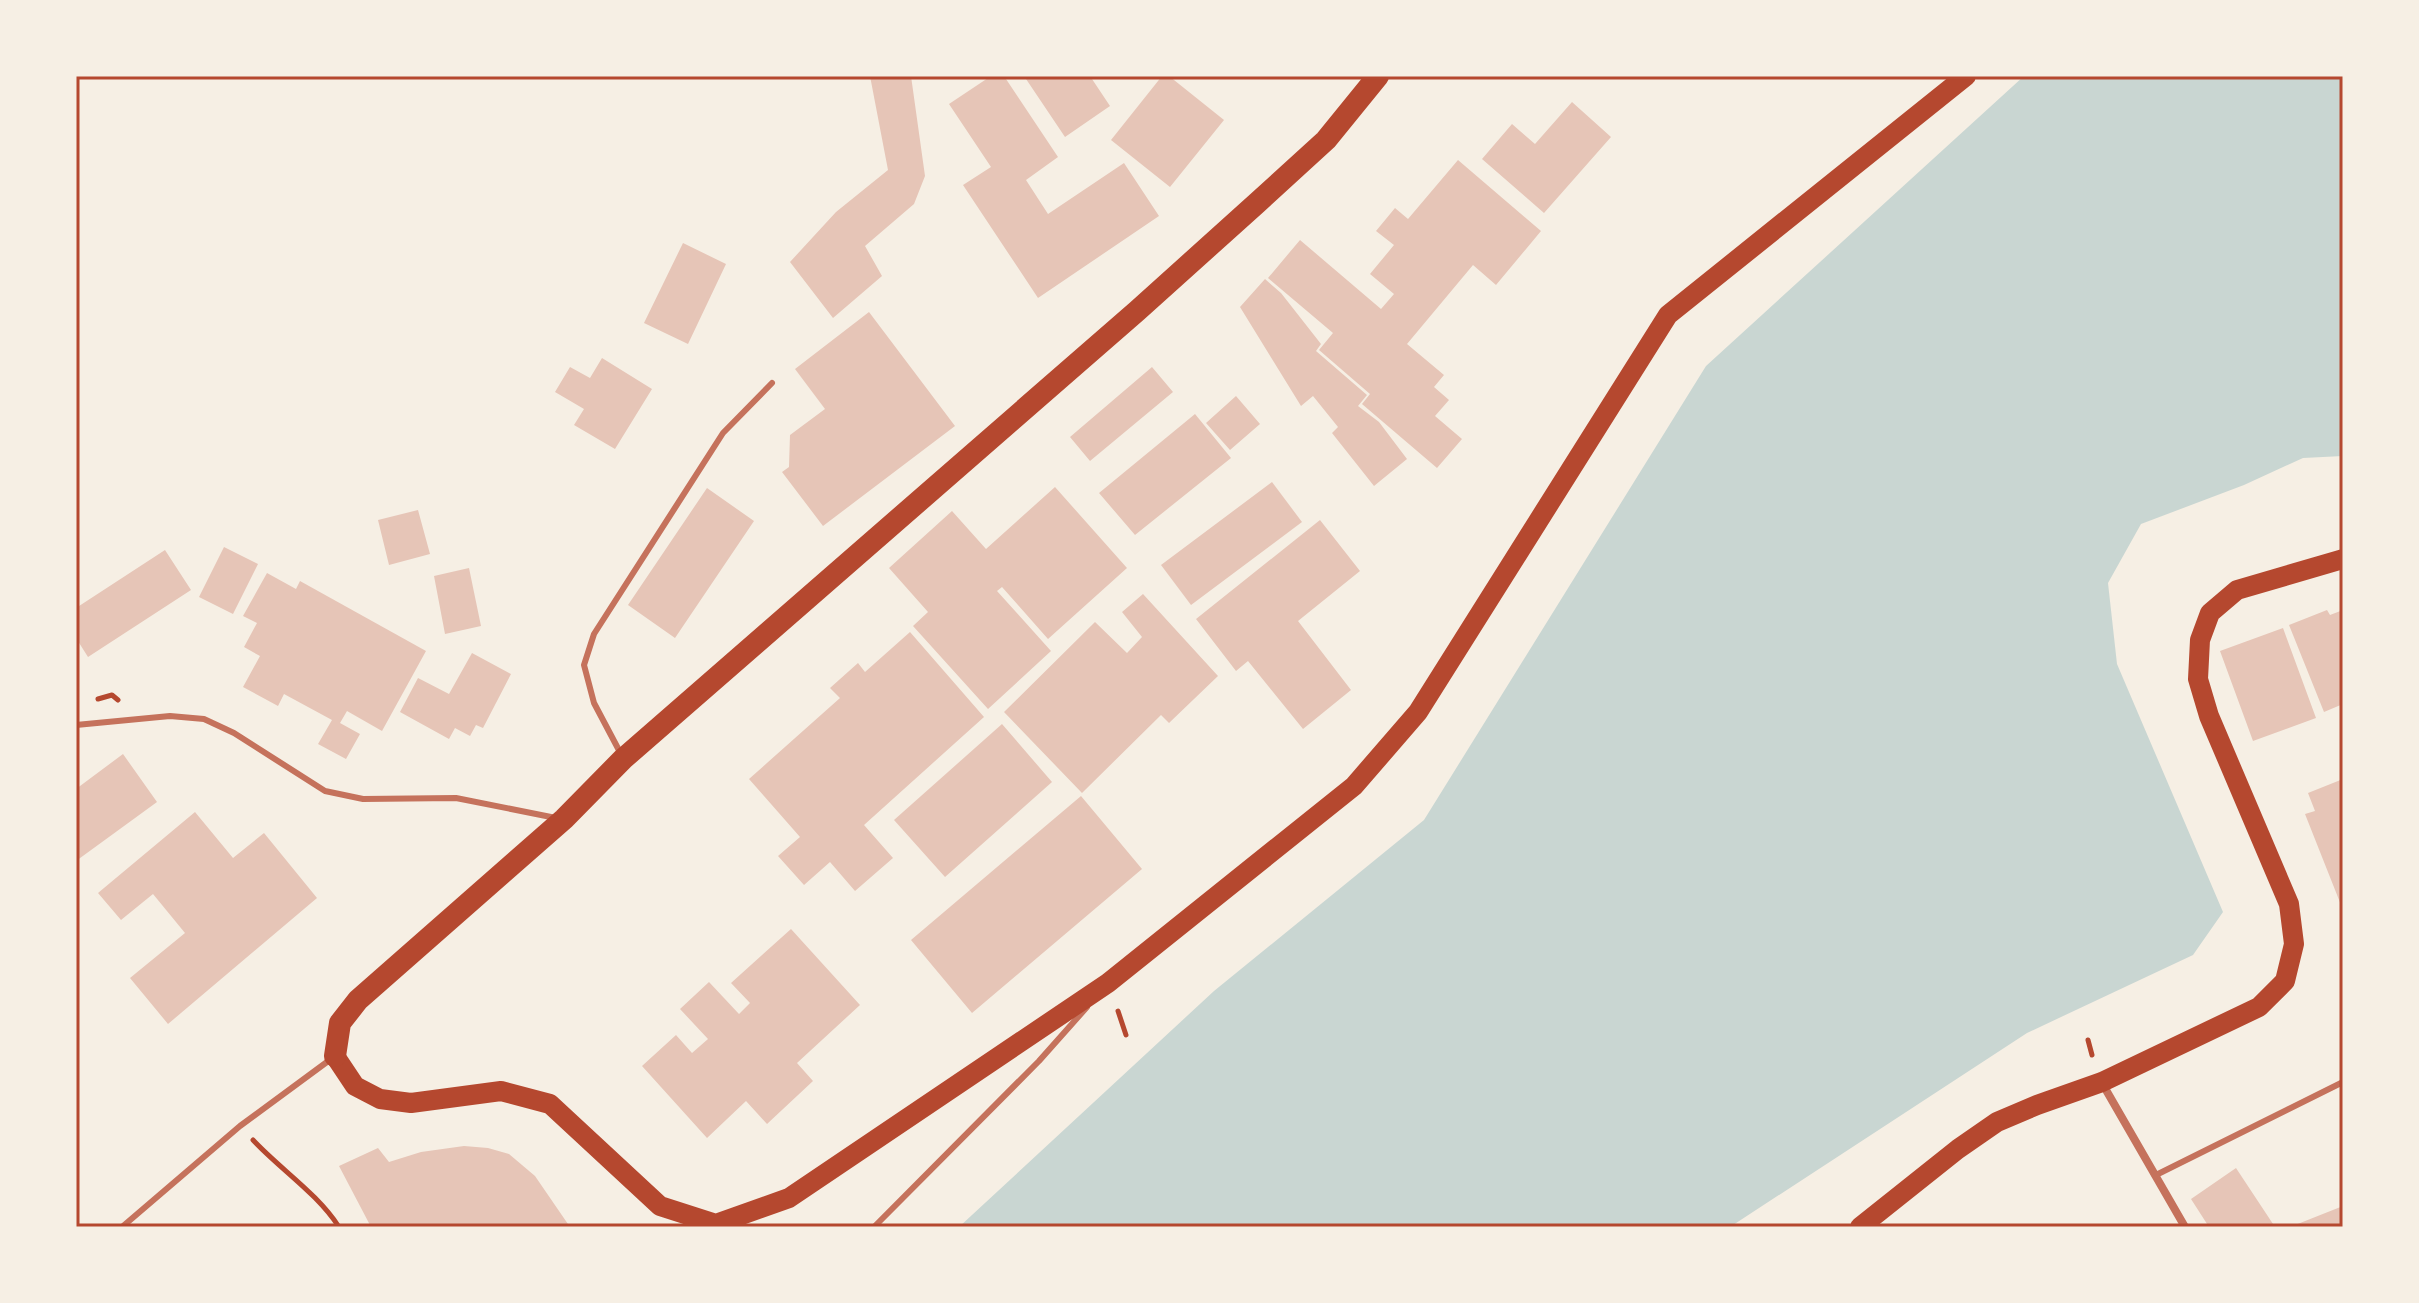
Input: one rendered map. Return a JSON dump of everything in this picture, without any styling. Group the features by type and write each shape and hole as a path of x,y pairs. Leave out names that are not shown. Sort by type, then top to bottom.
{"highway":[{"path":"335,1056 340,1023 358,1000 564,819 623,759 1246,213 1326,140 1378,76"}],"main road":[{"path":"335,1056 355,1086 380,1099 411,1103 501,1091 550,1104 660,1206 716,1224 789,1198 1108,983 1354,786 1418,712 1668,315 1966,76"},
{"path":"1860,1227 1997,1122 2102,1082 2259,1007 2285,981 2294,944 2289,904 2209,716 2198,679 2200,640 2210,613 2237,590 2343,559"}],"street":[{"path":"2102,1082 2185,1227"}],"lane":[{"path":"623,759 594,703 584,665 594,634 723,433 772,383"},
{"path":"76,725 170,716 204,719 234,733 325,791 363,799 456,798 564,819"},
{"path":"874,1227 1039,1061 1108,983"},
{"path":"122,1227 240,1126 335,1056"},
{"path":"2156,1175 2343,1082"}],"path":[{"path":"240,1126 274,1163 327,1208 339,1227"}],"shaded area":[{"path":"2024,76 2343,76 2343,456 2303,458 2244,485 2141,524 2108,583 2117,664 2223,912 2193,955 2027,1033 1730,1227 959,1227 1214,991 1424,820 1706,366"}],"building":[{"path":"870,76 911,76 925,176 914,204 865,246 882,276 833,318 790,262 836,212 888,170"},
{"path":"991,76 1004,76 1058,157 1026,180 1048,214 1124,163 1159,216 1038,298 963,185 991,167 949,104"},
{"path":"1024,76 1090,76 1110,106 1065,137"},
{"path":"1162,76 1169,76 1224,120 1170,187 1111,140"},
{"path":"1572,102 1611,137 1544,213 1482,159 1512,124 1535,144"},
{"path":"1458,160 1541,231 1496,285 1473,265 1407,344 1444,375 1434,387 1449,400 1435,416 1462,439 1437,468 1362,404 1370,394 1319,350 1333,333 1268,278 1300,240 1381,309 1394,294 1370,274 1394,245 1376,231 1395,208 1408,219"},
{"path":"683,243 726,264 688,344 644,323"},
{"path":"1265,279 1281,293 1321,344 1316,351 1367,395 1358,406 1379,422 1407,459 1374,486 1332,433 1338,427 1313,396 1301,406 1240,307"},
{"path":"869,312 955,426 823,526 782,472 789,467 790,435 825,409 795,369"},
{"path":"602,358 652,389 615,449 574,425 584,409 555,392 570,367 590,378"},
{"path":"1152,367 1173,392 1090,461 1070,437"},
{"path":"1236,396 1260,424 1230,450 1206,423"},
{"path":"1195,414 1231,458 1135,535 1099,493"},
{"path":"1272,482 1302,522 1191,605 1161,565"},
{"path":"1055,487 1127,568 1048,639 1002,587 997,591 1051,651 988,709 913,626 928,612 889,568 952,511 986,549"},
{"path":"707,488 754,521 675,638 628,605"},
{"path":"418,510 430,554 389,565 378,520"},
{"path":"1320,520 1360,571 1298,621 1351,690 1303,729 1248,661 1236,671 1196,619"},
{"path":"224,547 258,564 233,614 199,597"},
{"path":"165,550 191,590 88,657 76,638 76,608"},
{"path":"469,568 481,626 445,634 434,576"},
{"path":"267,573 296,589 300,581 426,651 382,731 347,711 340,723 360,734 346,759 318,744 332,720 284,694 278,706 243,687 260,656 244,647 257,623 243,616"},
{"path":"1143,594 1218,676 1169,723 1161,715 1082,793 1004,712 1095,622 1127,653 1142,637 1122,612"},
{"path":"2327,610 2330,615 2343,610 2343,704 2324,712 2289,625"},
{"path":"2283,628 2316,718 2253,741 2220,651"},
{"path":"910,632 984,717 864,825 893,858 855,891 830,862 804,885 778,856 800,837 749,779 840,698 830,688 858,663 865,672"},
{"path":"472,653 511,674 483,728 476,725 470,736 455,728 449,739 400,712 418,678 449,694"},
{"path":"1002,724 1052,782 945,877 894,820"},
{"path":"123,754 157,802 76,861 76,789"},
{"path":"2343,779 2343,910 2305,814 2315,811 2308,793"},
{"path":"1081,796 1142,869 972,1013 911,940"},
{"path":"195,812 233,858 264,833 317,898 168,1024 130,978 185,933 153,894 121,920 98,893"},
{"path":"791,929 860,1005 797,1063 813,1081 767,1124 746,1101 707,1138 642,1066 676,1035 692,1053 708,1039 680,1009 709,982 739,1014 750,1003 731,983"},
{"path":"464,1146 509,1154 535,1176 570,1227 371,1227 339,1166 378,1148 389,1162 421,1152"},
{"path":"2236,1168 2275,1227 2209,1227 2191,1199"},
{"path":"2343,1206 2343,1227 2290,1227"}]}
